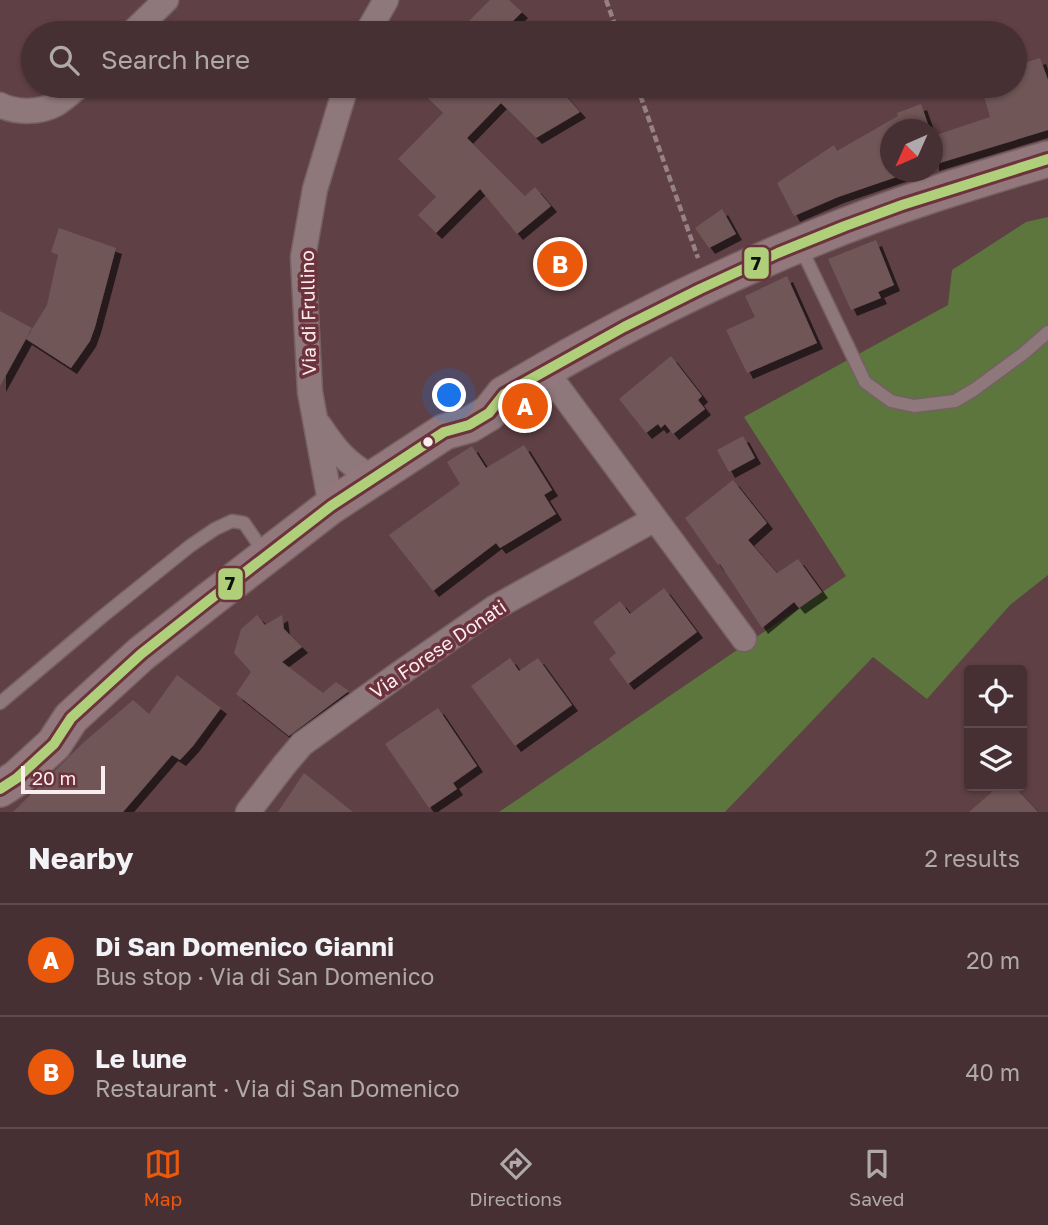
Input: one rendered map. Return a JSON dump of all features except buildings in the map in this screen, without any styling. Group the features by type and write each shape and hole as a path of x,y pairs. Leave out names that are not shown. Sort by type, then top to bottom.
{"main road":[{"path":"0,778 6,768 43,733 71,718 141,654 331,506 444,432 461,409 481,396 504,394 622,327 799,244 965,183 1048,159"},
{"path":"0,789 17,778 54,744 71,718"}],"street":[{"path":"144,21 166,0"},
{"path":"374,21 386,0"},
{"path":"0,105 10,110 37,110 55,105 64,98"},
{"name":"Via di Frullino","path":"331,506 310,392 303,257 315,189 342,98"},
{"path":"545,370 744,639"},
{"name":"Via di Frullino","path":"315,419 332,445 349,464 372,478"},
{"name":"Via Forese Donati","path":"248,812 302,744 398,674 494,608 655,519"}],"lane":[{"path":"799,244 865,383 891,401 914,406 955,401 1024,353 1048,332"},
{"path":"0,703 103,616 215,529 232,521 244,523 266,555"}],"path":[{"path":"606,0 614,21"},
{"path":"641,98 699,259"}],"green space":[{"path":"1048,217 1048,575 1010,605 927,699 873,657 725,812 499,812 846,576 744,417 948,305 952,270 1026,222"}],"transit line":[{"name":"7","path":"0,789 17,778 54,744 71,718 141,654 208,601 331,506 444,432 469,425 489,413 504,394 624,327 778,253 902,205 1048,159"}],"place":[{"name":"Le lune","path":"560,264"},
{"name":"Di San Domenico Gianni","path":"525,406"}]}
